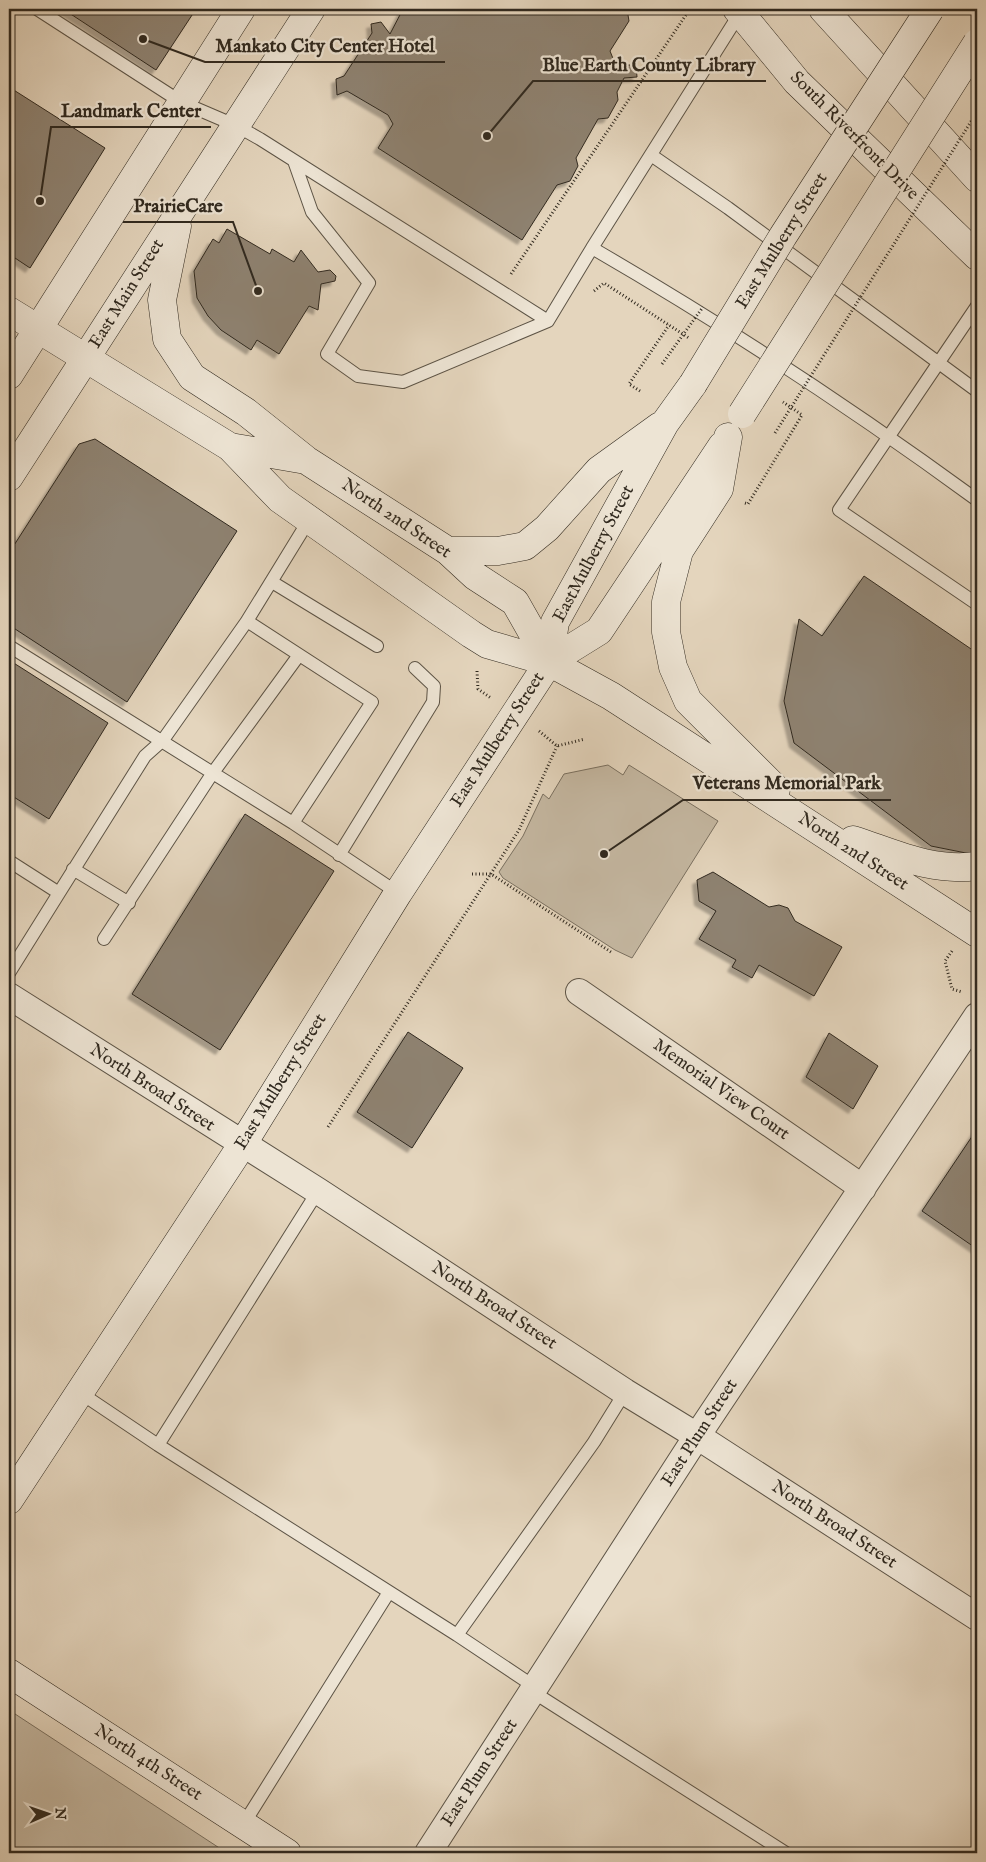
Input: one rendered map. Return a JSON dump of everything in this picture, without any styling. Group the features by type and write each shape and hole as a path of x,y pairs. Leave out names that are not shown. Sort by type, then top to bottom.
{"main road":[{"path":"9,375 181,102 242,9"},
{"name":"East Main Street","path":"9,477 311,9"},
{"path":"823,9 977,178"},
{"name":"East Mulberry Street","path":"693,384 783,236 930,9"},
{"name":"South Riverfront Drive","path":"738,11 797,82 977,256"},
{"name":"EastMulberry Street","path":"549,662 599,631 728,437 977,43"},
{"path":"180,210 162,300 167,339 192,377 246,412 306,460"},
{"name":"North 2nd Street","path":"9,310 86,360 230,448 280,499 471,634 487,644 549,662 611,696 973,930"},
{"name":"EastMulberry Street","path":"549,662 555,622 665,422 693,384"},
{"path":"448,551 498,551 524,546 547,528 599,470 665,422"},
{"path":"728,437 719,489 679,551 666,602 668,640 674,667 688,701 815,828 934,867 955,869 977,866"},
{"name":"North 2nd Street","path":"230,448 306,460 448,551 475,576 516,602 549,662"},
{"name":"East Mulberry Street","path":"9,1500 242,1145 398,894 549,662"},
{"name":"North 4th Street","path":"9,1673 287,1853"}],"street":[{"name":"Memorial View Court","path":"579,992 863,1188"},
{"name":"North Broad Street","path":"9,996 242,1145 318,1191 625,1392 697,1436 977,1618"},
{"name":"East Plum Street","path":"428,1853 697,1436 863,1188 973,1005"}],"lane":[{"path":"37,9 181,102 237,126 548,321"},
{"path":"294,161 312,212 369,283 327,354 358,376 404,382 548,321 738,11"},
{"path":"651,155 977,391"},
{"path":"592,248 670,293 890,436 977,500"},
{"path":"977,306 839,510 977,604"},
{"path":"9,973 145,756 163,740 247,621 310,520"},
{"path":"272,582 377,646"},
{"path":"247,621 372,702 293,823"},
{"path":"9,646 163,740 212,774 293,823 398,894"},
{"path":"104,939 212,774 299,655"},
{"path":"339,855 433,702 434,686 416,668"},
{"path":"9,861 58,893"},
{"path":"73,869 129,903"},
{"path":"158,1445 318,1191"},
{"path":"79,1392 158,1445 457,1635 534,1689 786,1853"},
{"path":"457,1635 594,1442 625,1392"},
{"path":"243,1825 389,1592"}],"path":[{"path":"500,291 690,9"},
{"path":"775,433 977,112"},
{"path":"640,391 629,384 670,325"},
{"path":"742,501 748,504 778,454"},
{"path":"328,1127 519,830 557,746"},
{"path":"472,874 490,874 610,952"},
{"path":"973,930 945,961 952,990 973,1005"}],"shaded area":[{"path":"608,765 623,775 629,765 718,821 632,958 615,950 503,878 499,872 523,836 543,794 549,799 564,774"},
{"path":"9,1710 227,1853 9,1853"}],"building":[{"path":"63,9 196,9 156,70"},
{"path":"403,9 627,9 629,21 610,51 614,61 625,65 636,65 637,77 624,78 617,92 618,100 608,118 598,119 576,158 578,166 570,181 557,185 522,240 378,148 393,124 388,115 347,91 337,95 336,79 344,76 372,33 371,24 381,22 390,34"},
{"path":"9,87 105,148 30,268 9,254"},
{"path":"227,229 270,254 272,249 294,262 301,250 318,272 330,270 336,276 335,281 321,284 318,310 309,306 279,354 257,340 251,350 221,330 208,316 197,298 194,271 213,239 219,243"},
{"path":"95,439 237,531 127,702 9,625 9,553 79,444"},
{"path":"864,576 977,653 977,844 971,854 931,846 794,743 784,701 799,619 822,636"},
{"path":"9,660 108,723 49,819 9,794"},
{"path":"245,814 334,871 220,1050 132,994"},
{"path":"713,872 769,907 779,905 788,908 795,921 842,947 814,996 759,965 752,978 732,967 736,960 699,939 716,911 699,901 697,880"},
{"path":"408,1032 463,1068 412,1148 357,1112"},
{"path":"829,1033 878,1066 853,1109 806,1077"},
{"path":"977,1129 977,1249 922,1211"}],"place":[{"name":"Mankato City Center Hotel","path":"143,39"},
{"name":"Blue Earth County Library","path":"487,136"},
{"name":"Landmark Center","path":"40,201"},
{"name":"PrairieCare","path":"258,291"},
{"name":"Veterans Memorial Park","path":"604,854"}]}
